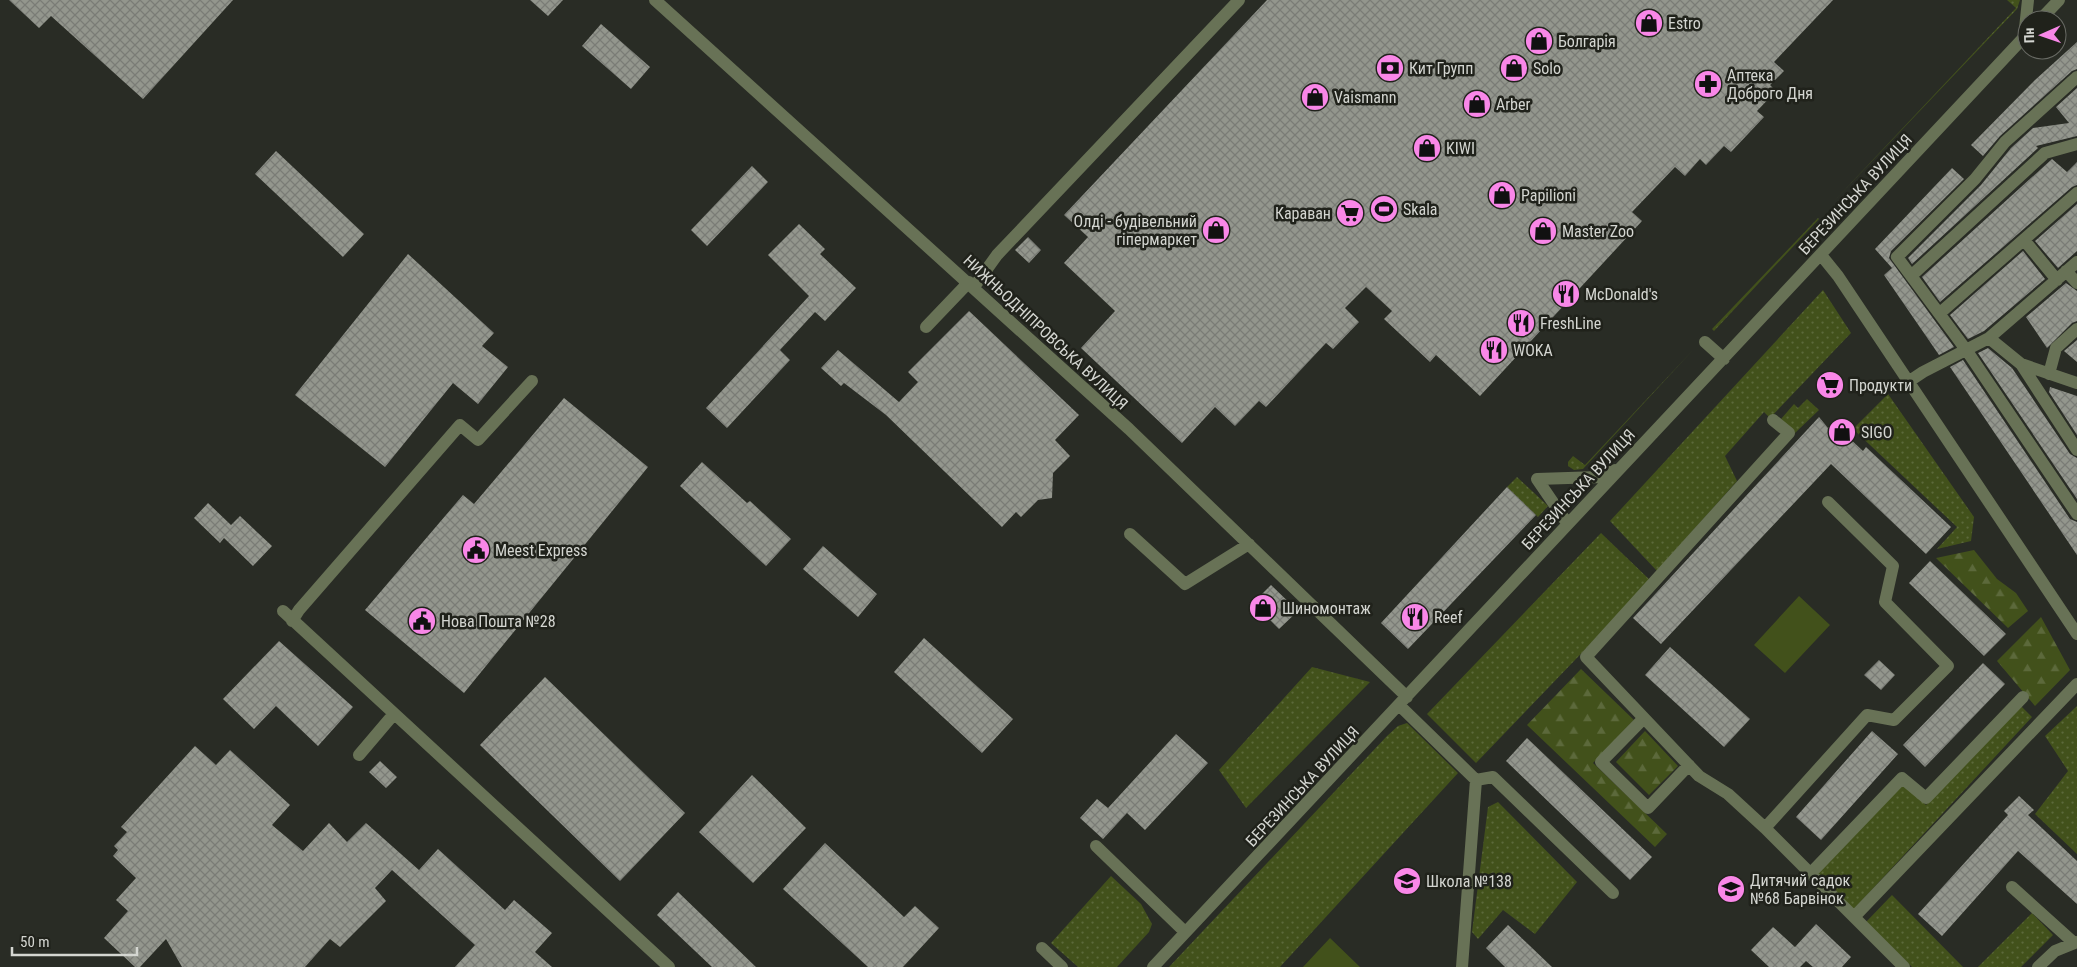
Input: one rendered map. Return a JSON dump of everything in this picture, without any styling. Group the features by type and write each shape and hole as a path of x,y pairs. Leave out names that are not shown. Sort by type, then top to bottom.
{"street":[{"name":"НИЖНЬОДНІПРОВСЬКА ВУЛИЦЯ","path":"655,0 1129,429 1249,544 1403,701 1476,780"},
{"path":"926,327 971,284 1239,0"},
{"path":"2050,10 2059,0"},
{"name":"БЕРЕЗИНСЬКА ВУЛИЦЯ","path":"1153,967 2017,45"},
{"path":"2077,77 2005,142 1975,179 1897,257 1967,351 2077,514"},
{"path":"1911,276 2044,153 2077,144"},
{"path":"1940,313 2077,193"},
{"path":"2024,240 2062,275 2077,284"},
{"path":"1821,255 1838,276 2077,634"},
{"path":"1908,382 1923,372 1989,338 2077,262"},
{"path":"2049,374 2056,348 2077,330"},
{"path":"1989,338 2021,364 2077,450"},
{"path":"1705,342 1724,359"},
{"path":"2021,364 2077,383"},
{"path":"292,620 460,425 478,440 532,381"},
{"path":"1773,420 1789,433 1586,657 1699,776 1728,794 1765,828 1904,967"},
{"path":"1567,523 1537,479 1599,477 1620,468"},
{"path":"1765,828 1867,715 1894,720 1948,666 1885,602 1893,566 1828,502"},
{"path":"1130,534 1185,584 1249,544"},
{"path":"282,611 669,967"},
{"path":"1854,917 2077,684"},
{"path":"1810,874 1902,778 1926,798 2023,697"},
{"path":"359,755 393,715"},
{"path":"1644,718 1601,762 1648,808 1689,765"},
{"path":"1464,965 1476,780 1493,777 1613,893"},
{"path":"1096,846 1185,932"},
{"path":"2012,887 2075,942 2055,951 2038,967"},
{"path":"1042,948 1062,967"}],"green space":[{"path":"2007,0 2020,0 2017,9 1834,201 2016,8"},
{"path":"1819,219 1714,331 1712,329"},
{"path":"1823,290 1851,333 1770,418 1764,412 1725,456 1737,481 1657,571 1610,521"},
{"path":"1693,350 1583,469 1574,470 1568,466 1568,462 1573,456 1585,465"},
{"path":"1888,394 1974,517 1971,541 1937,549 1957,527 1853,429"},
{"path":"1807,399 1819,410 1795,433 1781,419 1794,404 1798,408"},
{"path":"1517,477 1548,506 1538,517 1507,487"},
{"path":"1601,533 1651,581 1476,763 1427,714"},
{"path":"1974,550 1997,579 2016,593 2028,611 2008,628 1936,558"},
{"path":"1799,596 1830,625 1785,673 1754,645"},
{"path":"2041,617 2070,670 2035,706 1997,661"},
{"path":"1312,667 1370,682 1246,808 1219,770"},
{"path":"1581,669 1634,720 1593,763 1667,834 1655,847 1527,725"},
{"path":"2020,705 2032,717 1853,910 1816,874 1903,783 1926,805"},
{"path":"2077,706 2077,854 2035,814 2068,771 2045,736"},
{"path":"1407,723 1458,773 1280,967 1169,967 1387,736 1398,726"},
{"path":"1645,731 1678,766 1649,795 1616,762"},
{"path":"1498,802 1577,882 1535,934 1503,910 1478,939 1472,932 1488,807"},
{"path":"1111,876 1141,904 1152,924 1149,932 1117,967 1078,967 1051,943"},
{"path":"1892,895 1963,967 1912,967 1866,922"},
{"path":"2032,913 2053,935 2021,967 1978,967"},
{"path":"1330,938 1360,967 1303,967"}],"building":[{"path":"9,0 233,0 143,99 51,16 39,28"},
{"path":"530,0 563,0 548,16"},
{"name":"Караван","path":"1267,0 1833,0 1774,62 1784,71 1770,85 1776,91 1757,111 1764,117 1731,152 1724,146 1706,165 1700,159 1685,176 1675,167 1632,212 1642,221 1480,396 1436,355 1430,362 1384,319 1392,311 1366,287 1345,308 1359,322 1333,349 1326,343 1266,407 1259,401 1235,426 1215,407 1182,443 1081,348 1115,311 1064,263 1088,237 1064,215"},
{"path":"601,24 650,67 631,89 582,46"},
{"path":"2077,42 2077,69 2072,71 2000,136 1983,156 1971,145 2057,60 2067,60 2067,51"},
{"path":"2077,88 2077,136 2036,146 2038,148 1912,264 1908,258 1981,185 2011,148 2033,128 2069,123 2056,107"},
{"path":"276,151 364,234 343,257 255,174"},
{"path":"2052,159 2067,172 2077,162 2077,185 2072,187 1940,302 1922,277"},
{"path":"752,166 768,182 707,246 691,230"},
{"path":"1952,168 1964,179 1891,251 1889,258 1954,347 1939,355 1884,275 1892,268 1875,249"},
{"path":"2077,204 2077,251 2058,268 2035,241"},
{"path":"799,224 825,249 820,254 856,288 825,321 815,312 780,350 790,360 727,428 706,408 809,296 768,255"},
{"path":"1028,237 1041,250 1029,263 1015,250"},
{"path":"2023,251 2045,279 1984,331 1968,339 1950,315"},
{"path":"408,254 494,333 482,346 508,367 478,404 453,383 385,467 295,395"},
{"path":"2066,283 2077,291 2077,321 2072,323 2047,348 2026,317"},
{"path":"969,311 1079,415 1055,440 1070,456 1053,473 1052,498 1038,500 1021,517 1016,512 1002,527 886,415 844,383 841,386 821,368 838,350 899,402 918,382 908,372"},
{"path":"2077,340 2077,362 2064,351"},
{"path":"1988,348 2012,368 2070,454 2077,458 2077,499 1978,353"},
{"path":"1963,360 2070,519 2077,522 2077,555 1950,367"},
{"path":"2050,387 2077,396 2077,435 2049,392"},
{"path":"564,398 648,467 464,693 365,610 463,495 474,504"},
{"path":"1819,417 1828,428 1833,423 1863,451 1866,447 1951,527 1926,554 1831,464 1661,644 1633,618"},
{"path":"702,462 747,503 750,501 791,539 766,566 680,486"},
{"path":"1507,487 1536,515 1408,649 1381,623"},
{"path":"208,503 231,525 240,516 272,546 253,566 224,538 220,543 194,518"},
{"path":"823,546 877,594 858,617 803,569"},
{"path":"1930,561 2006,634 1984,656 1909,583"},
{"path":"1271,585 1298,611 1279,629 1253,603"},
{"path":"924,638 1013,719 982,753 894,672"},
{"path":"279,641 353,707 318,746 276,706 254,729 223,699"},
{"path":"1670,647 1750,719 1724,747 1645,675"},
{"path":"1879,660 1895,675 1881,690 1864,675"},
{"path":"1983,663 2005,684 1925,767 1903,745"},
{"path":"545,677 685,813 620,881 480,745"},
{"path":"1872,731 1898,754 1821,840 1796,817"},
{"path":"1176,734 1208,763 1145,830 1127,813 1103,839 1080,818 1097,799 1108,808"},
{"path":"1527,738 1652,857 1630,880 1506,761"},
{"path":"195,746 216,765 230,750 290,805 272,825 303,851 329,823 347,842 366,823 419,870 438,849 505,910 514,900 552,933 535,952 552,967 455,967 475,945 392,870 375,888 386,901 340,947 330,939 305,967 182,967 166,939 140,967 135,967 104,938 128,911 116,900 136,878 113,856 118,850 114,846 127,832 121,827"},
{"path":"380,761 397,777 386,788 369,772"},
{"path":"752,775 806,828 753,883 699,832"},
{"path":"2019,796 2034,810 2028,815 2077,861 2077,904 2018,851 1942,936 1918,914 2008,815 2004,811"},
{"path":"825,843 904,917 915,906 939,928 903,967 868,967 783,889"},
{"path":"678,892 756,967 712,967 657,915"},
{"path":"1816,924 1851,957 1842,967 1813,967 1806,961 1800,967 1769,967 1751,950 1773,927 1795,947"},
{"path":"1508,925 1552,967 1505,967 1486,948"}],"place":[{"name":"Estro","path":"1649,23"},
{"name":"Болгарія","path":"1539,41"},
{"name":"Кит Групп","path":"1390,68"},
{"name":"Solo","path":"1514,68"},
{"name":"Аптека Доброго Дня","path":"1708,84"},
{"name":"Vaismann","path":"1315,97"},
{"name":"Arber","path":"1477,104"},
{"name":"KIWI","path":"1427,148"},
{"name":"Papilioni","path":"1502,195"},
{"name":"Skala","path":"1384,209"},
{"name":"Караван","path":"1350,213"},
{"name":"Олді - будівельний гіпермаркет","path":"1216,230"},
{"name":"Master Zoo","path":"1543,231"},
{"name":"McDonald's","path":"1566,294"},
{"name":"FreshLine","path":"1521,323"},
{"name":"WOKA","path":"1494,350"},
{"name":"Продукти","path":"1830,385"},
{"name":"SIGO","path":"1842,432"},
{"name":"Meest Express","path":"476,550"},
{"name":"Шиномонтаж","path":"1263,608"},
{"name":"Reef","path":"1415,617"},
{"name":"Нова Пошта №28","path":"422,621"},
{"name":"Школа №138","path":"1407,881"},
{"name":"Дитячий садок №68 Барвінок","path":"1731,889"}]}
